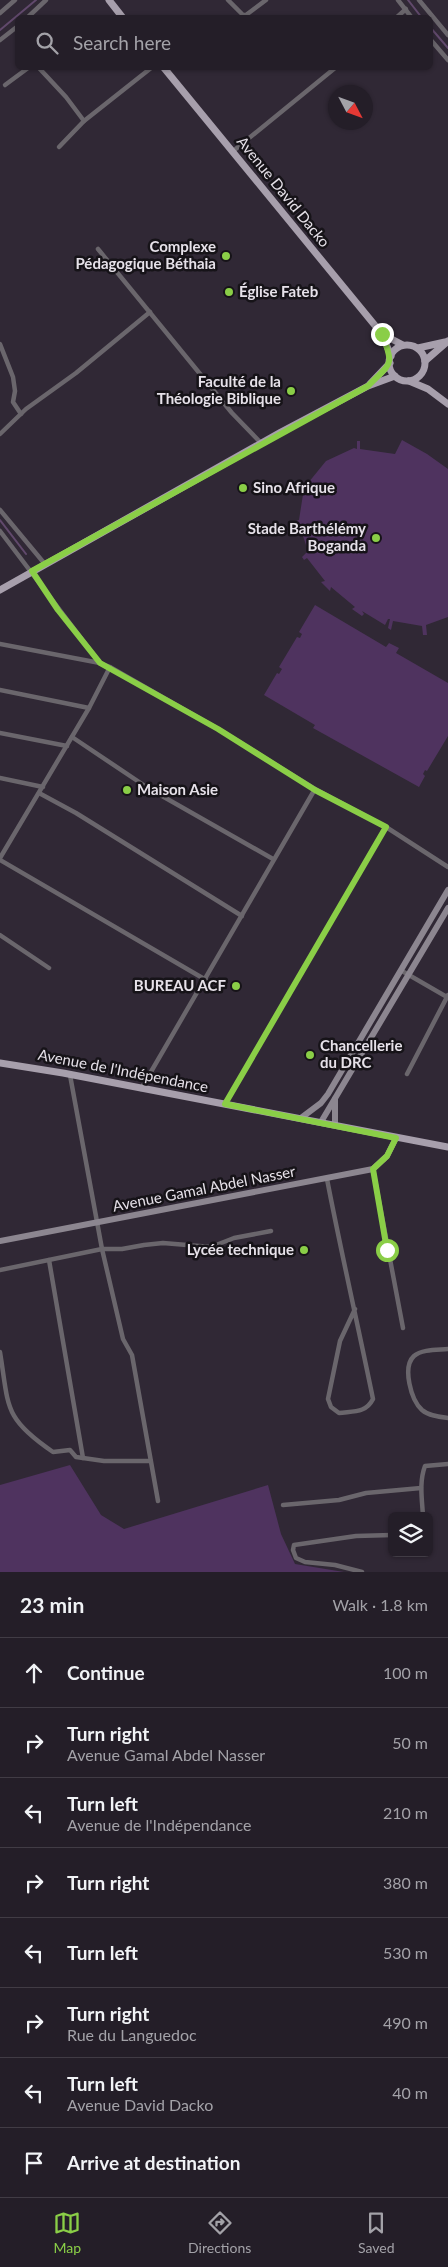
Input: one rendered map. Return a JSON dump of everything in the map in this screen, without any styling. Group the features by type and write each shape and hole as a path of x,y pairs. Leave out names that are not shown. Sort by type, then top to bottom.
{"main road":[{"path":"109,0 121,15"},
{"name":"Avenue David Dacko","path":"166,70 382,334 403,346"},
{"name":"Avenue David Dacko","path":"382,334 390,359"},
{"path":"368,386 396,349 403,346 418,348 447,341"},
{"path":"408,381 415,379 423,371 426,361 447,341"},
{"path":"418,348 423,353 426,361"},
{"path":"390,359 395,376"},
{"path":"423,371 428,388"},
{"path":"0,590 44,563 368,386 395,376 428,388 448,404"},
{"name":"Avenue de l'Indépendance","path":"0,1063 448,1147"}],"street":[{"path":"0,13 15,0"},
{"path":"30,15 46,0"},
{"path":"228,0 242,15 246,15 266,0"},
{"path":"398,0 410,15"},
{"path":"419,0 432,15"},
{"path":"399,15 406,9"},
{"path":"433,16 448,34"},
{"path":"0,40 15,28"},
{"path":"433,42 448,60"},
{"path":"4,85 25,70"},
{"path":"41,70 66,97 84,121"},
{"path":"59,147 84,121 148,70"},
{"path":"232,152 333,70"},
{"path":"98,249 232,413 261,443"},
{"path":"0,434 26,409 76,373 150,312"},
{"path":"0,344 13,377 14,402 21,414"},
{"path":"0,510 44,563"},
{"path":"0,531 100,663"},
{"path":"0,644 100,663 110,667 218,729 315,790 386,827 448,866"},
{"path":"110,667 89,708 0,859 206,980"},
{"path":"0,690 89,708"},
{"path":"0,733 67,746"},
{"path":"72,737 148,788 273,859"},
{"path":"0,778 43,787"},
{"path":"141,1089 206,980 273,859 315,790"},
{"path":"39,793 76,813 242,916"},
{"path":"225,1104 386,827"},
{"path":"301,1118 317,1107 328,1094 448,890"},
{"path":"321,1122 448,908"},
{"path":"0,935 49,968"},
{"path":"402,971 447,996 407,1074"},
{"path":"70,1075 102,1250 123,1339 132,1356 158,1501"},
{"path":"335,1096 335,1125"},
{"path":"396,1138 387,1156 373,1169 403,1328"},
{"name":"Avenue Gamal Abdel Nasser","path":"0,1241 373,1169"},
{"path":"327,1178 343,1265 355,1309 373,1399 364,1410 340,1413 331,1407 328,1399 340,1340 355,1309"},
{"path":"0,1270 102,1250 163,1244 211,1247 234,1238 271,1231"},
{"path":"49,1260 83,1458"},
{"path":"448,1349 420,1352 413,1356 409,1366 409,1382 422,1410 448,1418"},
{"path":"0,1352 6,1394 13,1417 32,1438 53,1452 70,1450 76,1458 104,1461 150,1461"},
{"path":"422,1512 421,1488 422,1474 425,1466 448,1464"},
{"path":"283,1505 339,1500 366,1493 421,1488"},
{"path":"362,1572 335,1565 305,1562 296,1558 293,1550 294,1545 356,1536 388,1535"}],"shaded area":[{"name":"Stade Barthélémy Boganda","path":"402,440 448,469 448,617 426,625 427,635 423,635 422,626 393,621 391,630 388,628 390,619 388,619 385,625 362,611 364,614 362,616 352,609 355,607 331,587 330,591 321,582 325,581 307,558 304,560 302,557 308,551 299,524 291,526 291,523 299,520 304,488 326,461 354,448 357,449 357,441 360,441 360,449 395,454"},
{"path":"315,605 386,647 389,643 399,648 396,653 448,683 448,736 427,771 425,770 423,774 425,776 419,787 313,728 315,725 264,695 277,673 279,674 282,669 279,667 297,637 300,638 302,634 299,632"},
{"path":"70,1465 101,1515 124,1529 268,1485 281,1534 295,1564 344,1572 0,1572 0,1485"}],"waterway":[{"path":"18,15 36,0"},
{"path":"408,0 420,15"},
{"path":"0,30 15,18"},
{"path":"433,30 448,48"},
{"path":"0,520 26,554"}],"place":[{"name":"Complexe Pédagogique Béthaia","path":"226,256"},
{"name":"Église Fateb","path":"229,292"},
{"name":"Faculté de la Théologie Biblique","path":"291,391"},
{"name":"Sino Afrique","path":"243,488"},
{"name":"Stade Barthélémy Boganda","path":"376,538"},
{"name":"Maison Asie","path":"127,790"},
{"name":"BUREAU ACF","path":"236,986"},
{"name":"Chancellerie du DRC","path":"310,1055"},
{"name":"Lycée technique","path":"304,1250"}],"route":[{"path":"382,334 391,356 390,362 368,386 281,432 32,571 58,610 100,663 218,729 315,790 386,827 312,951 225,1104 396,1138 382,1163 373,1169 377,1202 387,1250"}]}
